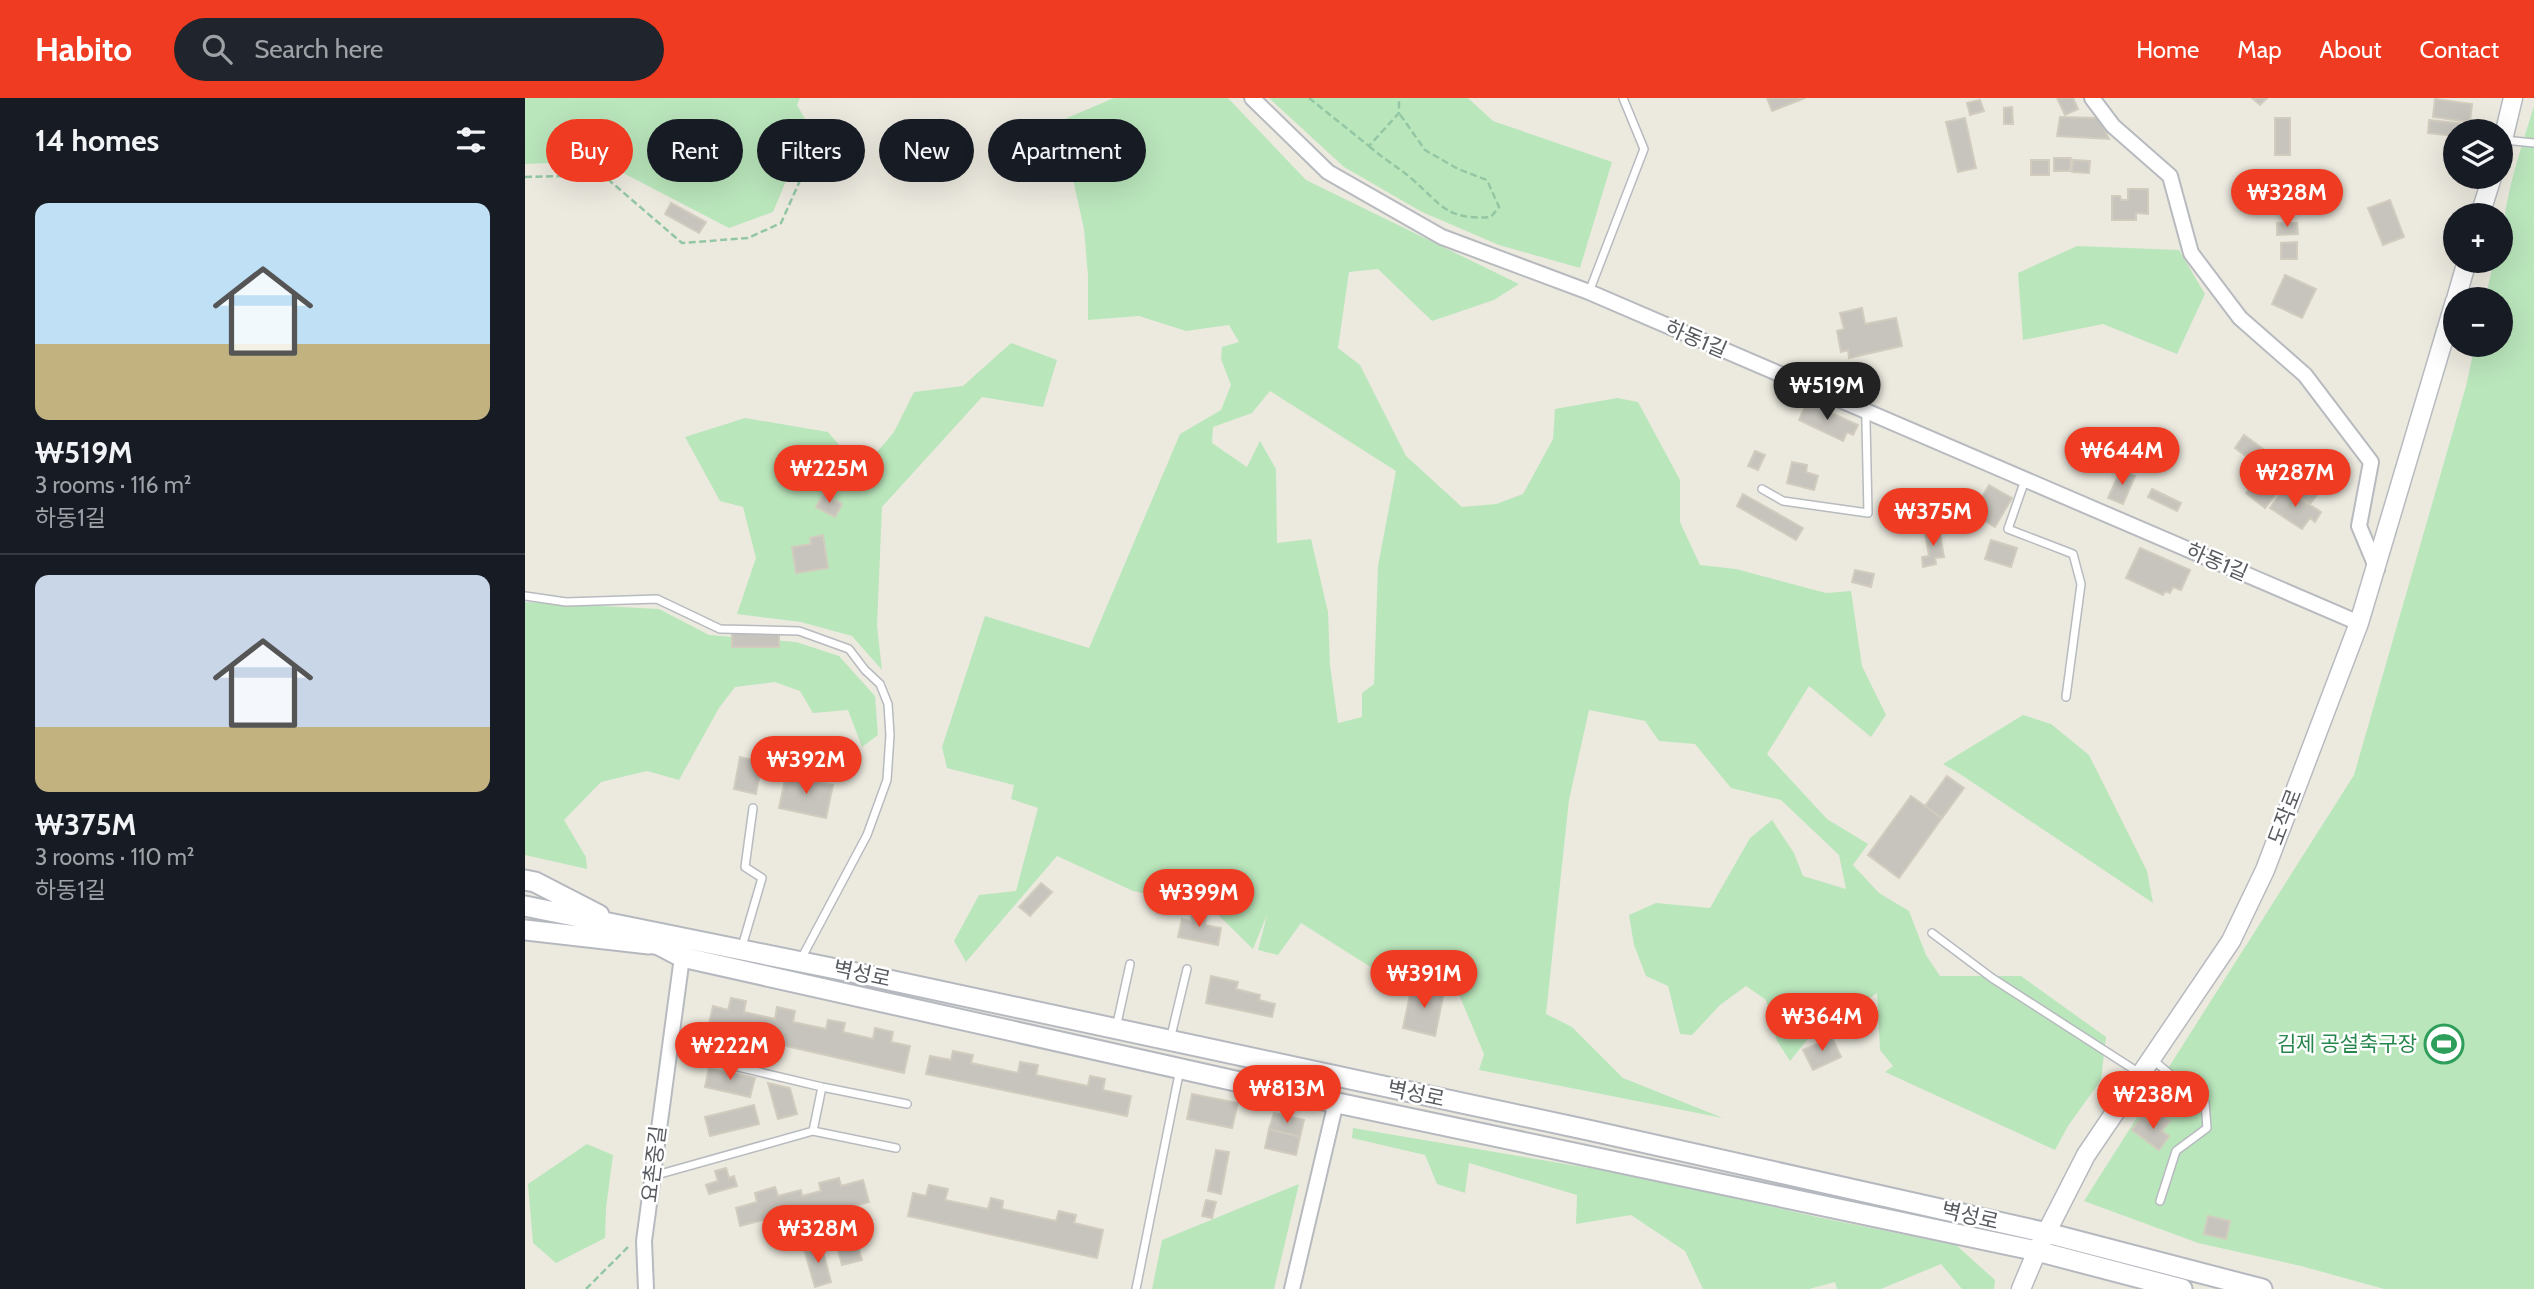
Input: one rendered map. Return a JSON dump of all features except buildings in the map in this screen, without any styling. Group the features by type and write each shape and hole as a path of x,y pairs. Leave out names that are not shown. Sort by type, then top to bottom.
{"main road":[{"path":"525,880 535,882 621,927"},
{"name":"벽성로","path":"525,906 1116,1028 1588,1130 2047,1233 2262,1289"},
{"name":"벽성로","path":"525,914 582,925 659,945 682,957 1335,1102 2037,1251 2182,1289"},
{"path":"525,930 659,945"}],"street":[{"name":"하동1길","path":"1252,98 1328,172 1442,237 1589,292 2359,623"},
{"path":"2092,98 2113,126 2170,176 2191,253 2240,318 2305,375 2371,462 2358,526 2377,569"},
{"path":"2508,119 2513,98"},
{"name":"도작로","path":"2021,1289 2037,1251 2086,1155 2231,941 2265,870 2359,623 2443,344"},
{"name":"요촌중길","path":"646,1289 644,1241 682,957"},
{"path":"1292,1289 1335,1102"}],"lane":[{"path":"1589,292 1644,149 1623,98"},
{"path":"2513,144 2534,143"},
{"path":"1762,489 1783,501 1868,513 1865,377"},
{"path":"2025,480 2008,529 2073,554 2081,584 2066,697"},
{"path":"525,596 566,602 657,599 720,629 799,631 849,649 880,684 888,704 890,736 887,780 867,835 800,962"},
{"path":"741,950 762,878 745,867 753,808"},
{"path":"1932,933 1992,978 2141,1075"},
{"path":"1116,1028 1130,964"},
{"path":"1169,1040 1187,969"},
{"path":"2152,1059 2205,1104 2207,1128 2176,1151 2160,1201"},
{"path":"721,1063 907,1104"},
{"path":"1136,1289 1180,1068"},
{"path":"813,1131 822,1087"},
{"path":"652,1177 813,1131 896,1148"}],"path":[{"path":"1308,98 1410,178 1443,208 1469,218 1491,217 1499,207 1487,180 1458,169 1425,150 1399,113 1399,98"},
{"path":"1369,146 1399,113"},
{"path":"525,177 603,175 682,243 748,238 781,223 799,182"},
{"path":"586,1289 630,1246 644,1241"}],"green space":[{"path":"525,98 800,98 797,105 805,119 757,119 757,182 786,182 773,212 729,228 633,178 633,119 546,119 546,163 525,164"},
{"path":"1114,98 1228,98 1306,180 1519,284 1494,300 1432,321 1378,269 1349,272 1338,348 1360,365 1406,456 1462,507 1496,504 1523,494 1553,439 1555,409 1617,398 1638,402 1680,480 1680,522 1700,565 1736,569 1826,593 1851,591 1862,666 1886,715 1871,737 1809,686 1767,754 1827,819 1868,844 1853,865 1879,893 1909,911 1926,955 1940,976 2021,976 2106,1037 2101,1080 2068,1126 2055,1150 1885,1072 1893,1066 1880,1050 1877,993 1848,1013 1818,1026 1790,1061 1777,1041 1766,1000 1746,986 1720,1005 1692,1035 1680,1034 1668,986 1646,976 1634,945 1629,915 1656,903 1710,908 1750,838 1772,820 1794,853 1803,876 1846,889 1839,855 1781,800 1731,788 1695,744 1659,741 1645,721 1589,710 1569,800 1546,1014 1572,1027 1623,1078 1723,1118 1479,1070 1484,1054 1452,978 1380,973 1301,923 1278,955 1258,950 1267,915 1253,949 1210,907 1133,891 1057,856 966,962 954,941 979,895 1016,891 1038,808 1011,799 1014,785 947,768 942,747 985,616 1089,648 1180,434 1221,410 1231,385 1221,359 1222,347 1239,342 1229,325 1186,331 1139,316 1088,320 1084,229 1074,182 1146,182 1146,119 1065,119","holes":["1270,391 1396,471 1378,566 1374,684 1362,693 1362,717 1338,723 1330,665 1328,612 1311,539 1277,543 1276,469 1260,441 1247,467 1212,443 1213,427 1252,413"]},
{"path":"1269,98 1468,98 1493,121 1612,162 1580,268 1499,245 1422,212 1344,167"},
{"path":"2534,106 2534,1289 2384,1289 2301,1266 2198,1243 2084,1201 2354,775 2472,357 2513,357 2513,287 2488,287 2491,273 2513,273 2513,203 2507,203 2510,189 2513,189 2517,163"},
{"path":"2077,246 2179,250 2205,294 2177,354 2103,324 2023,340 2018,273"},
{"path":"1011,343 1057,360 1043,407 982,397 882,507 877,626 882,670 852,636 801,622 737,614 756,558 743,507 720,501 685,437 745,418 828,432 861,471 894,432 914,392 963,386"},
{"path":"525,602 659,609 709,635 796,642 839,656 875,696 878,735 862,747 848,710 813,713 800,691 775,682 735,687 719,708 679,780 647,771 601,782 564,820 586,857 587,869 525,855"},
{"path":"2023,715 2051,724 2089,755 2147,871 2153,903 1943,764"},
{"path":"1353,1128 1637,1176 1956,1245 1995,1280 1994,1289 1962,1289 1941,1264 1881,1289 1837,1289 1835,1282 1809,1289 1703,1289 1685,1251 1631,1215 1576,1224 1577,1195 1469,1163 1465,1193 1437,1184 1425,1155 1352,1138"},
{"path":"587,1144 613,1155 605,1238 556,1263 533,1243 528,1184"},
{"path":"1299,1184 1274,1289 1152,1289 1162,1240"}],"place":[{"name":"김제 공설축구장","path":"2444,1044"}]}
